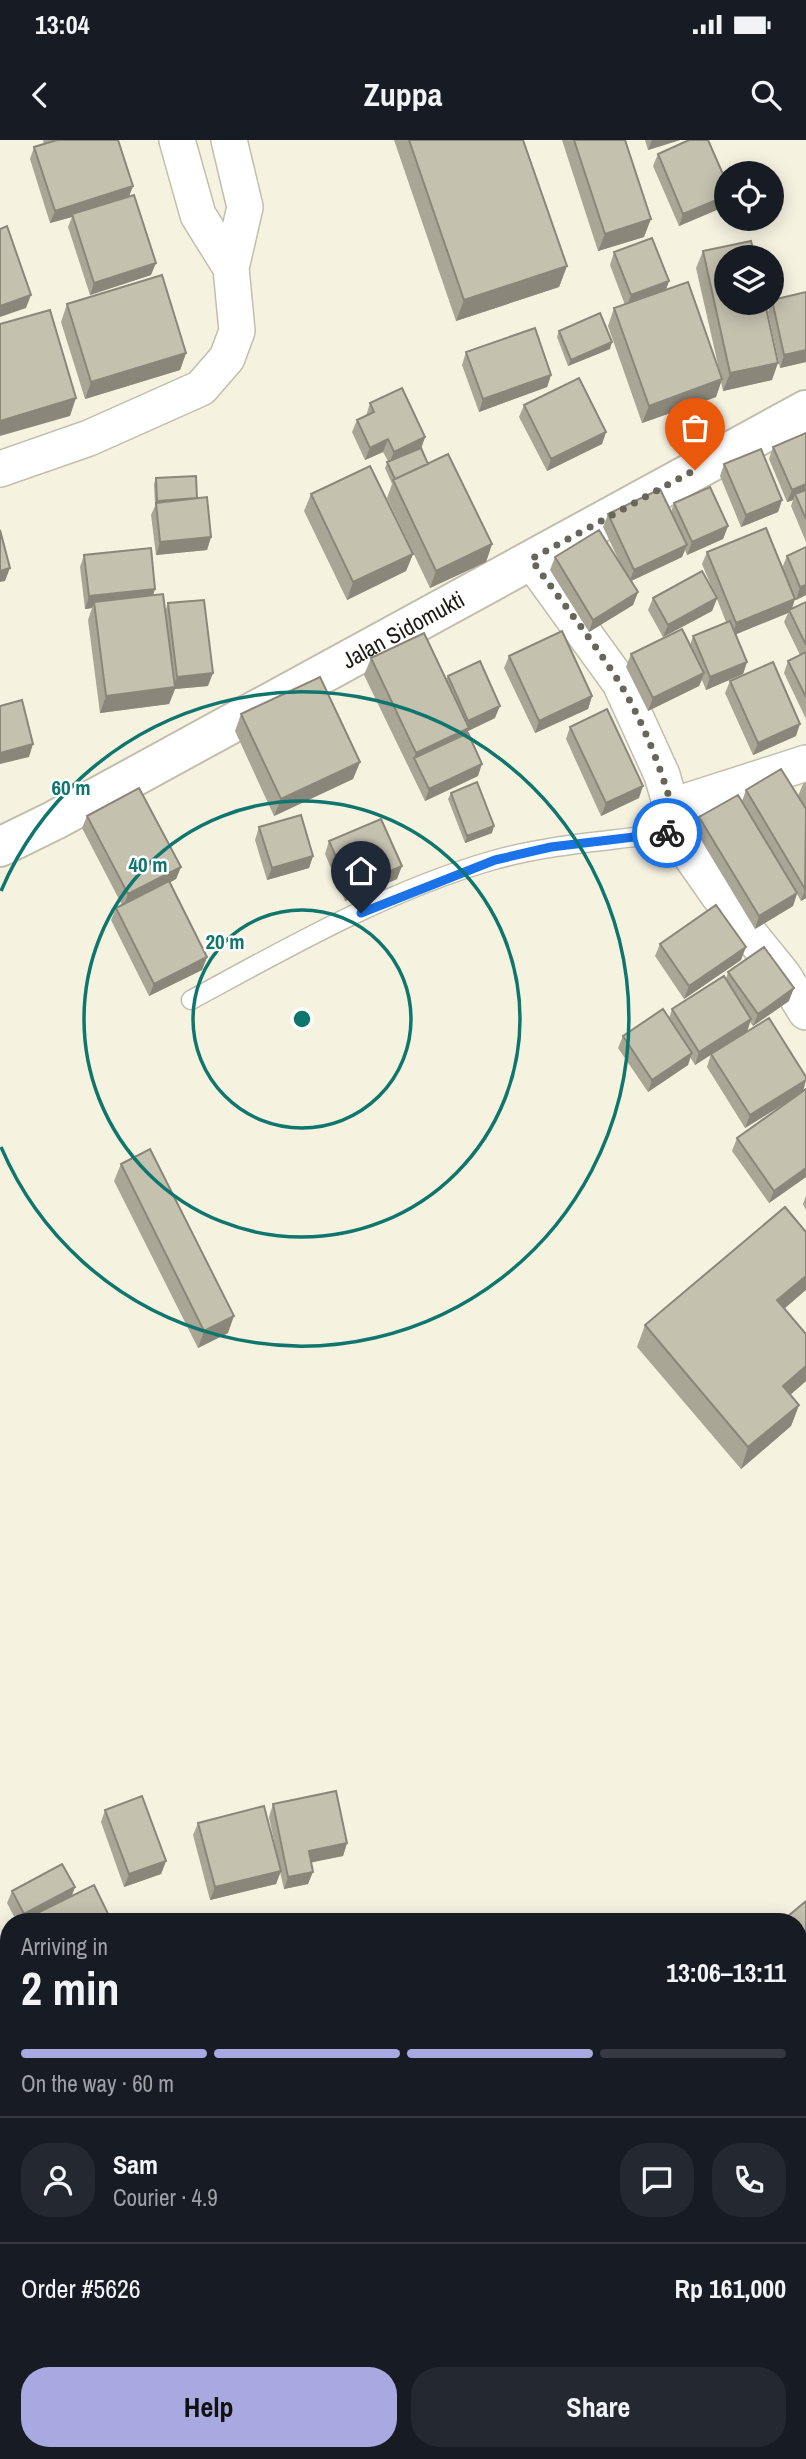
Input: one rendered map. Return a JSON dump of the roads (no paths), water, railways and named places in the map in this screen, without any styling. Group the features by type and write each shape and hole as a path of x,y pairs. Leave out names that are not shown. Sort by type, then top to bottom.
{"main road":[{"name":"Jalan Sidomukti","path":"0,847 55,820 806,410"}],"street":[{"path":"177,140 198,215 231,268"},
{"path":"0,469 89,438 201,388 227,359 237,331 231,268 245,207 229,140"},
{"path":"531,559 620,683 662,775 675,818 719,896 783,975 806,1012"},
{"path":"675,818 806,763"}],"lane":[{"path":"191,1000 286,948 386,901 464,870 675,818"}]}
